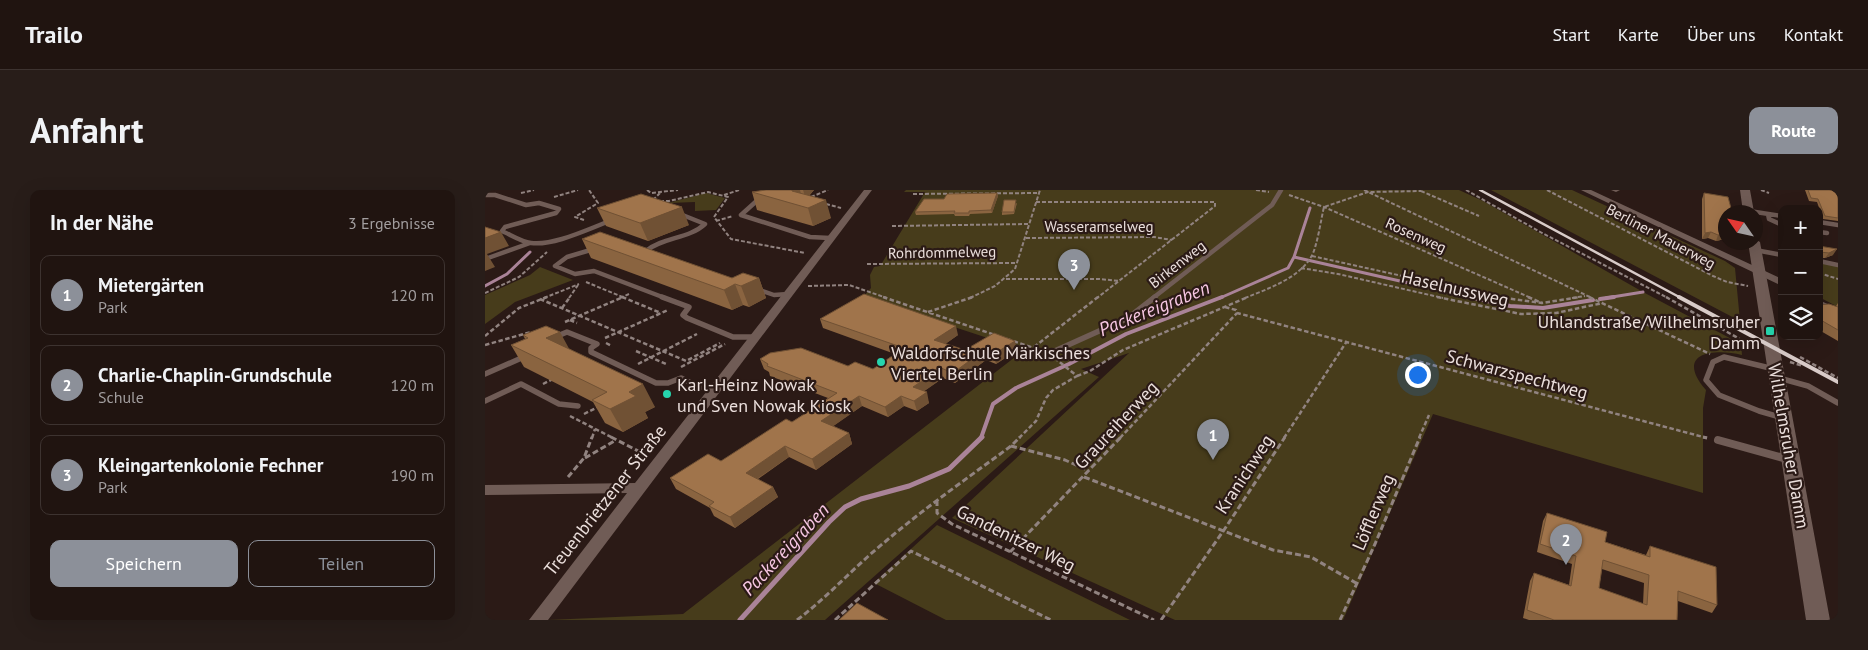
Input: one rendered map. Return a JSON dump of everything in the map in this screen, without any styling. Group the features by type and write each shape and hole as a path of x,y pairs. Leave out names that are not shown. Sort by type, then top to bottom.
{"main road":[{"path":"1745,190 1748,205"},
{"name":"Wilhelmsruher Damm","path":"1756,250 1819,620"}],"street":[{"name":"Treuenbrietzener Straße","path":"538,620 868,190"},
{"path":"1585,190 1759,270 1778,281"},
{"path":"1823,305 1838,313"},
{"path":"485,490 640,488"}],"lane":[{"name":"Birkenweg","path":"1048,354 1128,318 1272,205 1280,191"},
{"path":"766,193 741,215 810,237 830,238"},
{"path":"485,196 495,195 526,205 539,203 559,209 556,213 505,227 502,231 530,243"},
{"path":"655,254 646,251 651,246 679,234 697,231 705,224 704,222 670,212"},
{"path":"1763,213 1778,215"},
{"path":"1768,214 1769,219 1778,224"},
{"path":"489,258 530,243 557,240 616,219"},
{"path":"1823,223 1838,226"},
{"path":"589,228 598,232"},
{"path":"1823,232 1827,233"},
{"path":"1763,248 1778,253"},
{"path":"598,249 563,259 555,266 575,274 594,270 689,307 683,315 710,328 735,337 755,337"},
{"path":"1823,263 1838,265"},
{"path":"747,285 774,295 788,294"},
{"path":"545,342 567,332 597,344 591,348 591,352 656,383 668,383 681,378 699,387 716,387"},
{"path":"485,374 530,353"},
{"path":"1784,418 1759,411 1719,395 1706,380 1710,364 1718,358 1725,357 1808,386 1838,403"},
{"path":"485,401 521,384 559,404 578,406"},
{"path":"1718,440 1791,460"}],"path":[{"path":"556,196 578,190"},
{"path":"587,221 575,217 599,203 589,190"},
{"path":"647,190 651,193 676,190"},
{"path":"723,196 739,190"},
{"path":"817,201 809,199 828,190"},
{"path":"1364,190 1718,358"},
{"path":"1479,216 1420,190 1368,192 1324,207 1312,256 1511,300 1542,303 1586,296"},
{"path":"1466,190 1654,290 1747,343"},
{"name":"Berliner Mauerweg","path":"1547,190 1713,276 1727,282 1740,284"},
{"path":"1761,190 1769,193"},
{"path":"913,194 1039,191 1015,269 1005,279 973,297 927,313"},
{"name":"Rosenweg","path":"1280,191 1324,207 1542,303"},
{"path":"660,193 651,201 669,201 708,192 728,197 714,217 731,239 805,253"},
{"path":"1034,347 1215,206 1215,202 1035,202"},
{"path":"825,203 841,208"},
{"path":"717,221 726,218"},
{"path":"892,226 1029,224"},
{"name":"Wasseramselweg","path":"1026,238 1154,237 1172,240"},
{"path":"485,293 518,279 531,270 557,240"},
{"name":"Gandenitzer Weg","path":"1154,620 952,524 937,513 937,500 1011,446 1036,421 1045,398 1053,390 1090,371 1123,350 1278,284 1301,268 1312,256"},
{"name":"Rohrdommelweg","path":"867,264 1017,263"},
{"name":"Haselnussweg","path":"1301,268 1338,274 1508,313 1531,316 1548,315 1603,303"},
{"path":"485,336 519,308 603,274"},
{"path":"1823,274 1838,279"},
{"path":"1005,279 1099,279 1121,281"},
{"path":"584,282 661,313"},
{"path":"562,308 579,284"},
{"path":"807,286 849,285 998,336"},
{"path":"577,323 570,320 641,288"},
{"path":"540,299 685,361 735,337"},
{"path":"611,336 681,304"},
{"name":"Schwarzspechtweg","path":"1225,307 1237,310 1237,312 1718,440"},
{"name":"Graureiherweg","path":"1010,552 1084,477 1237,312"},
{"path":"627,369 710,328"},
{"path":"485,345 531,332"},
{"path":"679,368 735,337"},
{"path":"1007,338 1048,354"},
{"name":"Kranichweg","path":"1161,620 1224,530 1347,341"},
{"path":"636,351 665,364"},
{"path":"1800,357 1838,378"},
{"path":"1060,362 1077,376"},
{"path":"531,389 557,377"},
{"path":"578,406 569,415 641,453 647,453"},
{"path":"576,419 600,406"},
{"name":"Löfflerweg","path":"1340,620 1375,544 1429,415"},
{"path":"557,490 584,458 595,429"},
{"path":"584,458 616,440"},
{"path":"1011,446 1065,460 1089,471"},
{"path":"1084,477 1273,550 1311,557 1356,582"},
{"path":"797,620 821,602 884,542 937,500"},
{"path":"835,620 911,551 1051,620"},
{"path":"853,604 860,608"}],"shaded area":[{"path":"906,190 1459,190 1483,201 1643,292 1741,344 1742,355 1720,352 1709,353 1701,356 1696,361 1694,368 1697,378 1706,390 1703,408 1703,493 1433,414 1343,620 1175,620 952,518 1129,353 1081,369 1099,377 825,620 548,620 683,614 1024,350 863,297 871,288 870,275 874,267 880,266 925,192 904,192"},
{"path":"1491,190 1572,190 1725,261 1735,268 1740,321"},
{"path":"706,193 725,198 716,210 695,211 695,202 668,203"},
{"path":"1823,264 1838,266 1838,307 1823,299"},
{"path":"540,267 573,280 515,302 485,324 485,295 530,275"},
{"path":"937,525 1130,620 946,620 874,583"}],"building":[{"path":"792,190 826,200 808,208 752,192"},
{"path":"1808,190 1838,190 1838,218 1825,216 1823,205 1820,205 1818,199 1811,198"},
{"path":"997,193 991,210 969,211 969,213 954,213 955,211 915,212 924,199 944,199 947,194"},
{"path":"1704,193 1728,197 1730,205 1718,205 1718,235 1711,232 1705,233"},
{"path":"641,194 682,207 640,223 597,208"},
{"path":"1004,200 1016,200 1014,212 1002,212"},
{"path":"485,227 501,232 485,238"},
{"path":"600,232 732,278 743,273 759,278 741,286 735,284 724,290 582,239"},
{"path":"1823,247 1837,249 1829,253 1823,252"},
{"path":"864,294 956,326 934,340 965,350 994,333 1015,341 994,354 984,350 953,373 941,368 913,387 927,392 914,401 901,396 885,407 859,396 821,421 849,433 812,459 785,446 746,473 773,487 730,517 709,506 714,502 670,478 708,454 721,461 786,419 792,422 837,393 767,366 768,364 760,359 770,353 801,348 848,366 855,362 873,369 904,348 820,319"},
{"path":"1829,304 1838,307 1838,330 1823,321 1823,305"},
{"path":"546,326 560,332 546,338 643,384 629,392 636,396 610,409 592,400 607,392 511,345 528,338 523,335"},
{"path":"1547,513 1607,532 1605,542 1650,557 1650,546 1716,567 1717,605 1678,591 1677,620 1554,620 1527,610 1534,573 1571,586 1576,556 1540,544","holes":["1603,560 1649,575 1647,605 1599,588"]},
{"path":"857,603 888,620 839,620"}],"waterway":[{"name":"Packereigraben","path":"1294,257 1310,208"},
{"path":"485,286 507,274 530,252"},
{"name":"Packereigraben","path":"1220,298 1288,268 1294,257"},
{"path":"1294,257 1475,298"},
{"path":"1606,298 1643,292"},
{"name":"Packereigraben","path":"981,438 993,404 1016,388 1069,364 1126,334 1222,297"},
{"path":"1469,297 1510,306 1543,308 1593,300"},
{"path":"1600,299 1614,297"},
{"name":"Packereigraben","path":"740,620 829,522 845,507 861,499 909,486 949,469 981,438"}],"railway":[{"path":"1480,190 1681,298"},
{"path":"1679,297 1838,382"}],"place":[{"name":"Kleingartenkolonie Fechner","path":"1074,290"},
{"name":"Uhlandstraße/Wilhelmsruher Damm","path":"1770,331"},
{"name":"Waldorfschule Märkisches Viertel Berlin","path":"881,362"},
{"name":"Karl-Heinz Nowak und Sven Nowak Kiosk","path":"667,394"},
{"name":"Mietergärten","path":"1213,460"},
{"name":"Charlie-Chaplin-Grundschule","path":"1566,565"}]}
